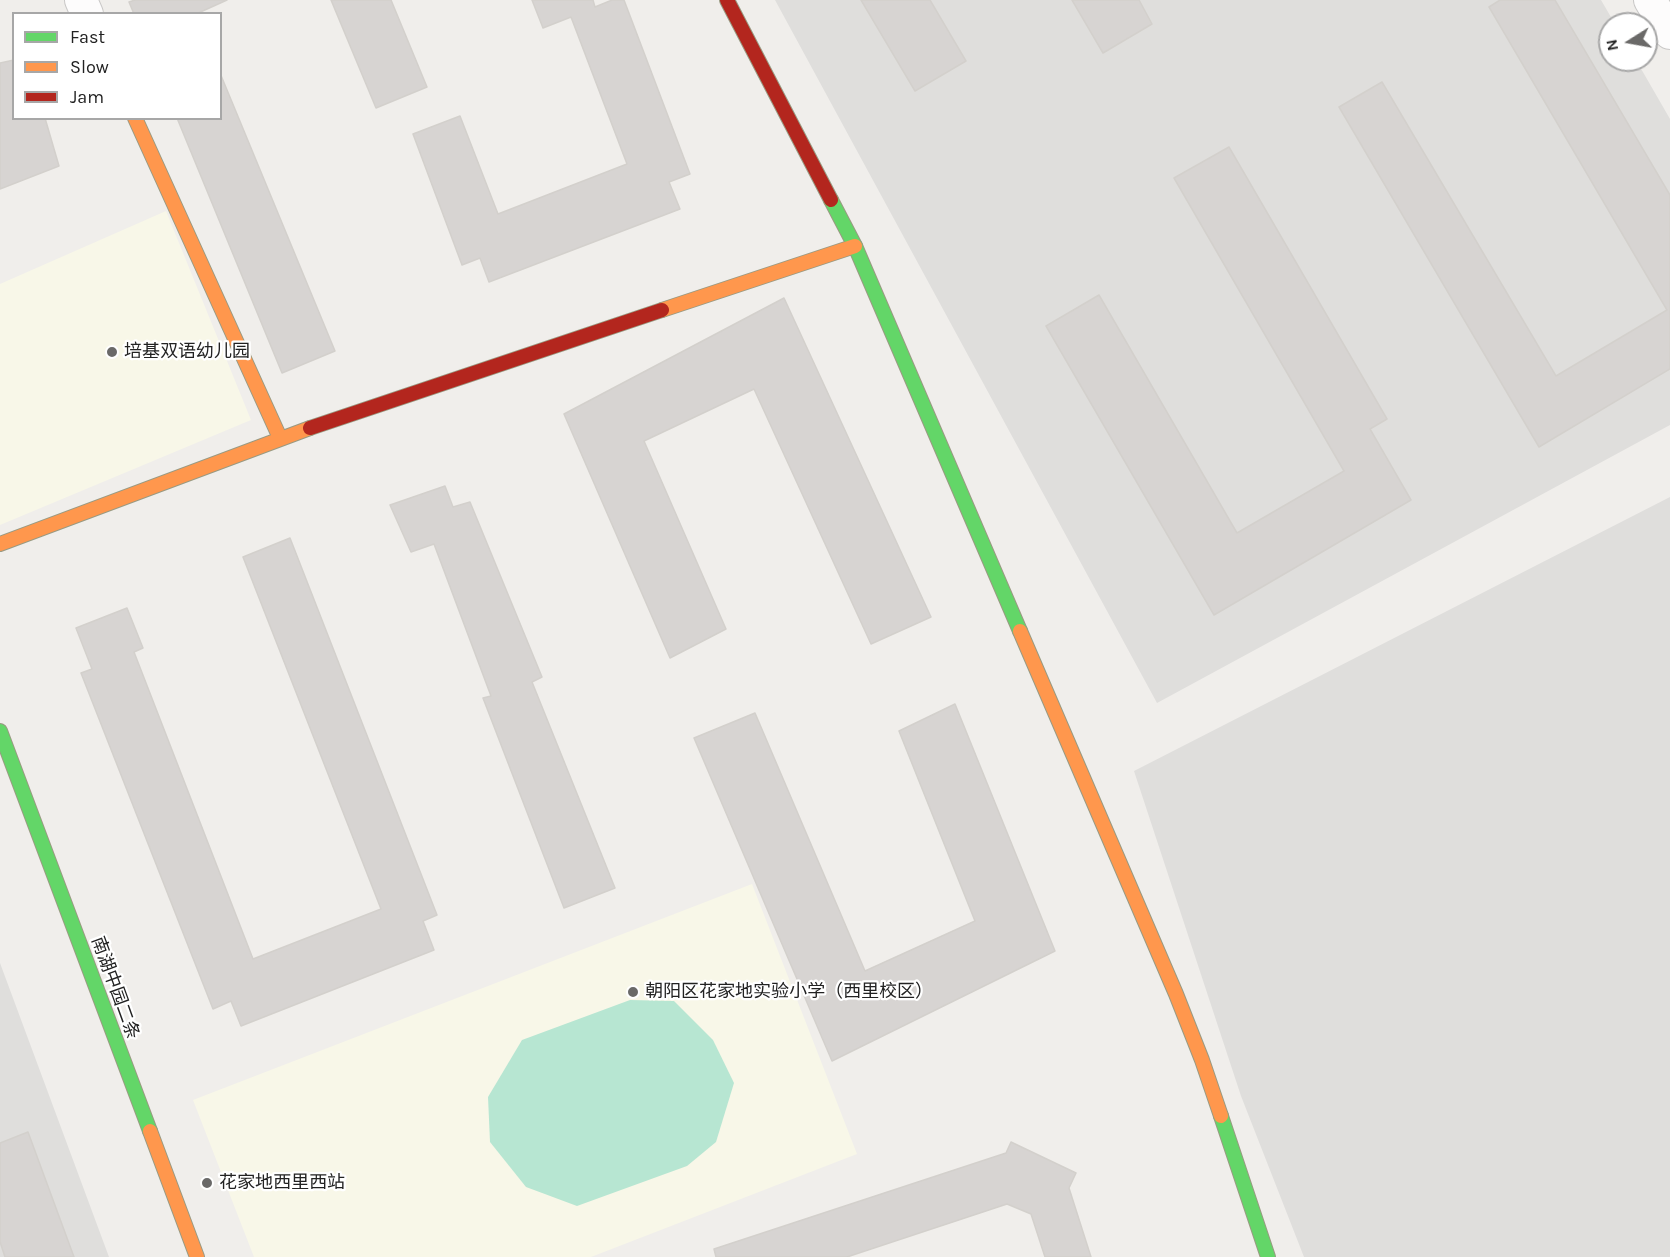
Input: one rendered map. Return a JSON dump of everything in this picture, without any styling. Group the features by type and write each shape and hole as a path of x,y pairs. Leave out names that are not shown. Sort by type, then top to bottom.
{"street":[{"path":"727,0 855,246 1176,994 1202,1060 1268,1257"},
{"path":"1650,0 1670,33"},
{"path":"136,120 280,438"},
{"path":"0,544 280,438 855,246"},
{"name":"南湖中园二条","path":"0,731 197,1257"}],"shaded area":[{"path":"775,0 1601,0 1608,12 1598,12 1598,72 1643,72 1670,119 1670,425 1157,703"},
{"name":"培基双语幼儿园","path":"166,211 251,420 0,525 0,284"},
{"path":"1670,497 1670,1257 1304,1257 1241,1096 1134,771"},
{"name":"朝阳区花家地实验小学（西里校区）","path":"752,884 857,1154 591,1257 254,1257 193,1100"},
{"path":"0,963 109,1257 0,1257"}],"green space":[{"path":"630,1000 674,1001 713,1040 734,1083 716,1142 687,1166 577,1206 526,1187 490,1142 488,1097 522,1040"}],"building":[{"path":"135,0 227,0 200,12 133,12 129,2"},
{"path":"331,0 391,0 427,87 376,108"},
{"path":"532,0 593,0 595,7 612,0 624,0 690,174 669,182 680,209 489,282 480,258 462,265 413,134 460,116 498,214 627,164 571,17 543,28"},
{"path":"861,0 930,0 966,61 915,91"},
{"path":"1072,0 1139,0 1152,24 1103,53"},
{"path":"1500,0 1555,0 1670,195 1670,369 1539,447 1339,107 1382,82 1556,376 1667,310 1489,7"},
{"path":"12,60 12,120 46,120 59,166 0,189 0,63"},
{"path":"222,78 335,351 282,373 178,120 222,120"},
{"path":"1229,147 1387,419 1370,429 1411,500 1214,615 1046,326 1099,295 1237,533 1344,471 1174,178"},
{"path":"784,298 931,617 871,644 754,389 644,441 726,629 670,658 564,414"},
{"path":"445,486 453,507 470,502 542,677 532,682 615,888 564,908 483,698 491,696 434,544 411,552 390,505"},
{"path":"290,538 437,915 423,921 434,950 241,1026 231,1001 213,1009 81,673 92,669 76,628 127,608 143,648 134,652 253,959 381,909 243,557"},
{"path":"955,704 1055,951 832,1061 694,738 755,713 865,971 975,921 899,731"},
{"path":"28,1132 74,1257 5,1257 0,1242 0,1143"},
{"path":"1011,1142 1076,1173 1069,1188 1091,1257 1045,1257 1031,1214 1007,1204 847,1257 716,1257 714,1249 1006,1153"}],"traffic: fast":[{"path":"831,200 855,246 1020,631"},
{"path":"0,731 150,1131"},
{"path":"1221,1116 1268,1257"}],"traffic: slow":[{"path":"136,120 280,438"},
{"path":"662,310 855,246"},
{"path":"0,544 310,428"},
{"path":"1020,631 1176,994 1221,1116"},
{"path":"150,1131 197,1257"}],"traffic: jam":[{"path":"727,0 831,200"},
{"path":"310,428 662,310"}],"place":[{"name":"培基双语幼儿园","path":"112,352"},
{"name":"朝阳区花家地实验小学（西里校区）","path":"633,992"},
{"name":"花家地西里西站","path":"207,1183"}]}
